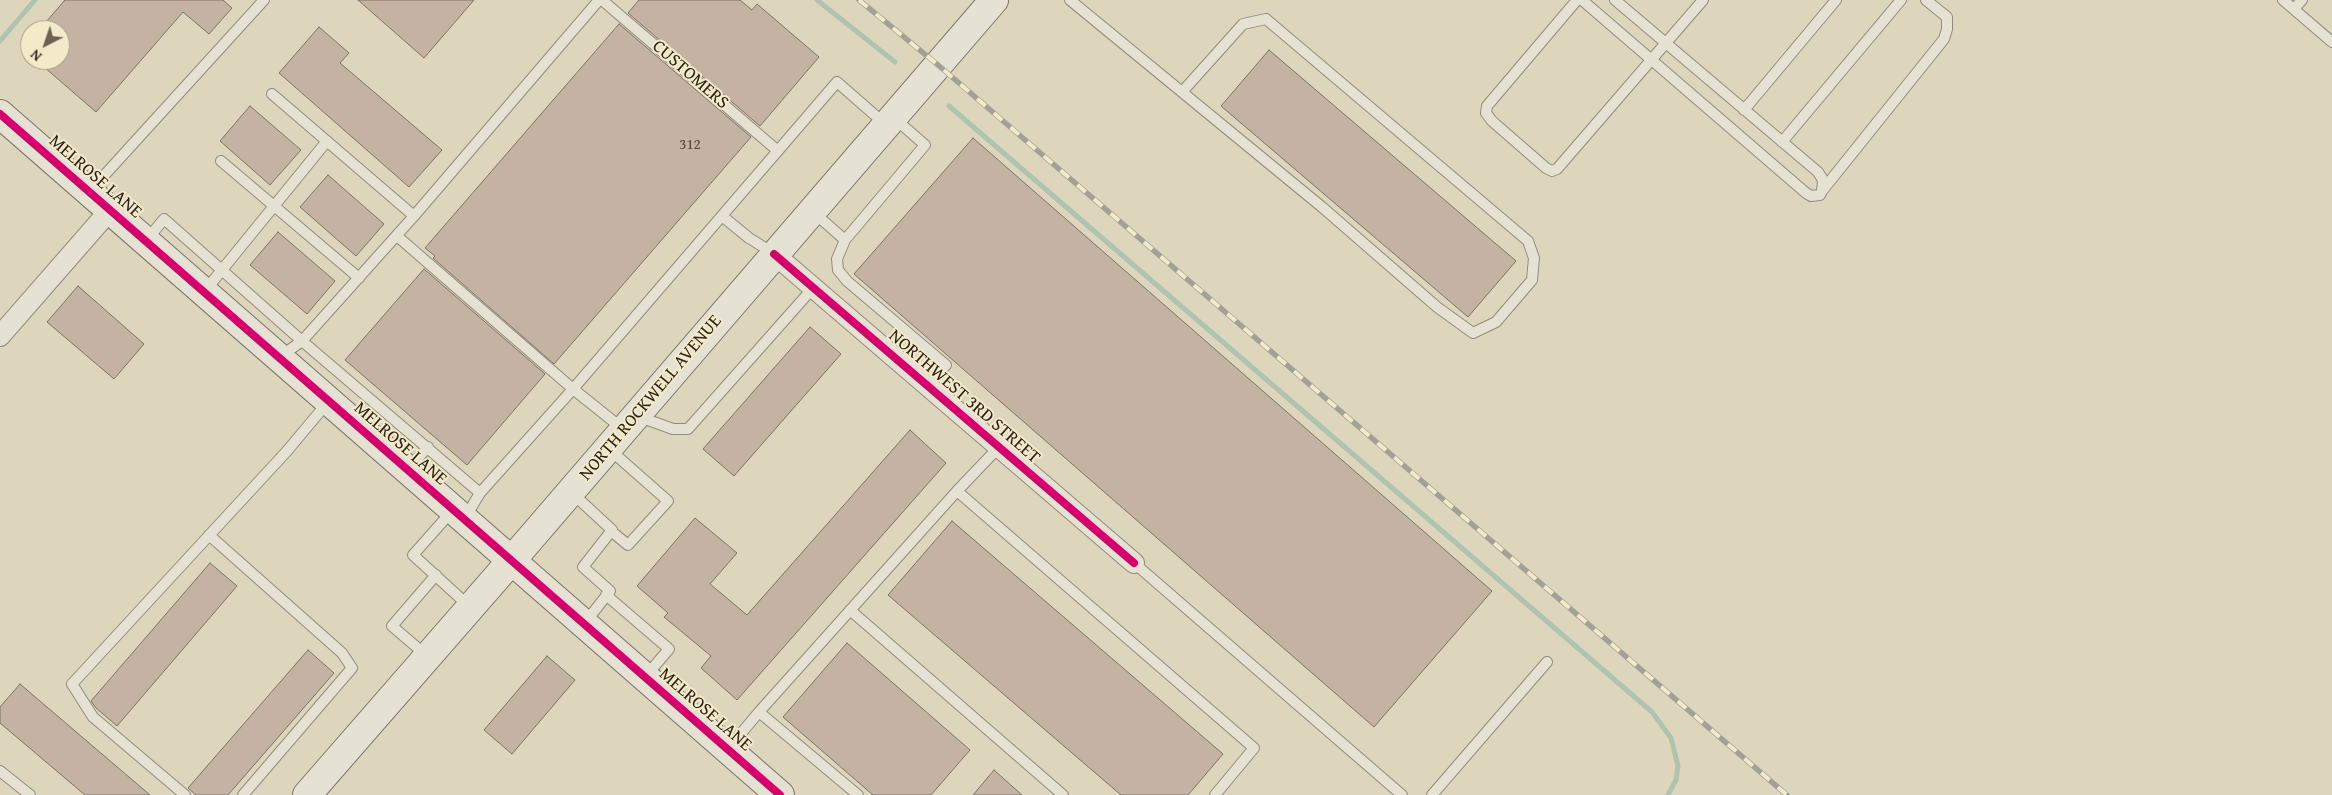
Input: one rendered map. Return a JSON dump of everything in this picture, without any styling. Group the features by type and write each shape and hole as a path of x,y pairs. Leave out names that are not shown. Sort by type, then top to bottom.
{"street":[{"name":"NORTH ROCKWELL AVENUE","path":"307,795 512,561 994,0"},
{"name":"MELROSE LANE","path":"0,114 780,795"},
{"path":"0,336 110,210"},
{"name":"NORTHWEST 3RD STREET","path":"774,254 1134,563"}],"lane":[{"path":"90,192 264,0"},
{"path":"278,358 302,341 397,236 601,0"},
{"name":"CUSTOMERS","path":"601,0 778,151"},
{"path":"1070,0 1182,92 1322,207 1437,307 1474,333 1496,322 1532,280 1534,258 1528,241 1266,19 1243,24 1182,92"},
{"path":"1577,0 1487,106 1486,113 1492,121 1546,168 1552,171 1558,169 1704,0"},
{"path":"1582,0 1810,196 1820,194 1944,39 1948,29 1947,18 1926,0"},
{"path":"1615,0 1818,172 1823,180 1822,191"},
{"path":"1744,110 1836,0"},
{"path":"1782,142 1902,0"},
{"path":"2283,0 2332,42"},
{"path":"2294,9 2302,0"},
{"path":"471,607 414,555 480,493 573,389 838,82 925,145 845,240 837,259 838,270 847,282 946,365 928,386"},
{"path":"272,94 414,216"},
{"path":"203,292 327,141"},
{"path":"220,161 359,278"},
{"path":"812,210 845,240"},
{"path":"722,216 749,238 774,254"},
{"path":"146,242 164,218 302,341 480,493"},
{"path":"397,236 623,431 668,501 628,545 571,492"},
{"path":"623,431 688,430 813,288"},
{"path":"185,795 93,717 72,684 287,451 328,402"},
{"path":"407,470 428,447"},
{"path":"727,749 957,490 999,447"},
{"path":"957,490 1254,748 1215,795"},
{"path":"583,624 610,591 583,567 611,531"},
{"path":"209,535 342,653 352,668 243,795"},
{"path":"1134,563 1402,795"},
{"path":"428,657 392,626 436,575"},
{"path":"606,595 669,649 645,678"},
{"path":"850,610 1063,795"},
{"path":"1432,795 1547,662"},
{"path":"759,712 858,795"},
{"path":"0,770 30,795"}],"building":[{"path":"65,0 223,0 232,8 209,34 183,12 96,112 48,70 70,70 70,20 48,20"},
{"path":"358,0 474,0 424,58"},
{"path":"639,0 740,0 752,10 757,4 819,57 760,126 628,13"},
{"path":"619,24 751,137 554,364 433,258 435,256 425,248"},
{"path":"319,27 349,53 340,63 442,150 409,187 279,73"},
{"path":"1269,50 1516,261 1468,317 1221,106"},
{"path":"250,106 301,150 270,185 220,141"},
{"path":"973,138 1492,591 1374,727 854,274"},
{"path":"328,175 384,224 356,256 300,207"},
{"path":"278,232 335,281 307,314 250,265"},
{"path":"424,269 545,374 467,465 345,360"},
{"path":"78,286 144,344 114,379 47,322"},
{"path":"810,327 841,354 734,476 703,449"},
{"path":"910,430 946,463 737,700 701,668 711,656 664,617 668,613 637,586 695,518 737,553 710,584 747,615"},
{"path":"952,521 1223,754 1188,795 1121,795 888,595"},
{"path":"210,563 237,586 117,726 96,708 91,701"},
{"path":"847,643 970,750 931,795 873,795 783,717"},
{"path":"308,650 334,673 228,795 196,795 188,788"},
{"path":"547,656 575,680 512,754 484,730"},
{"path":"20,684 150,795 85,795 0,723 0,707"},
{"path":"994,770 1022,795 973,795"}],"waterway":[{"path":"0,41 35,0"},
{"path":"817,0 895,62"},
{"path":"949,106 1652,712 1671,738 1678,766 1676,780 1668,795"}],"railway":[{"path":"859,0 938,65 1787,795"}],"cycle path":[{"path":"0,114 780,795"},
{"path":"774,254 1134,563"}]}
